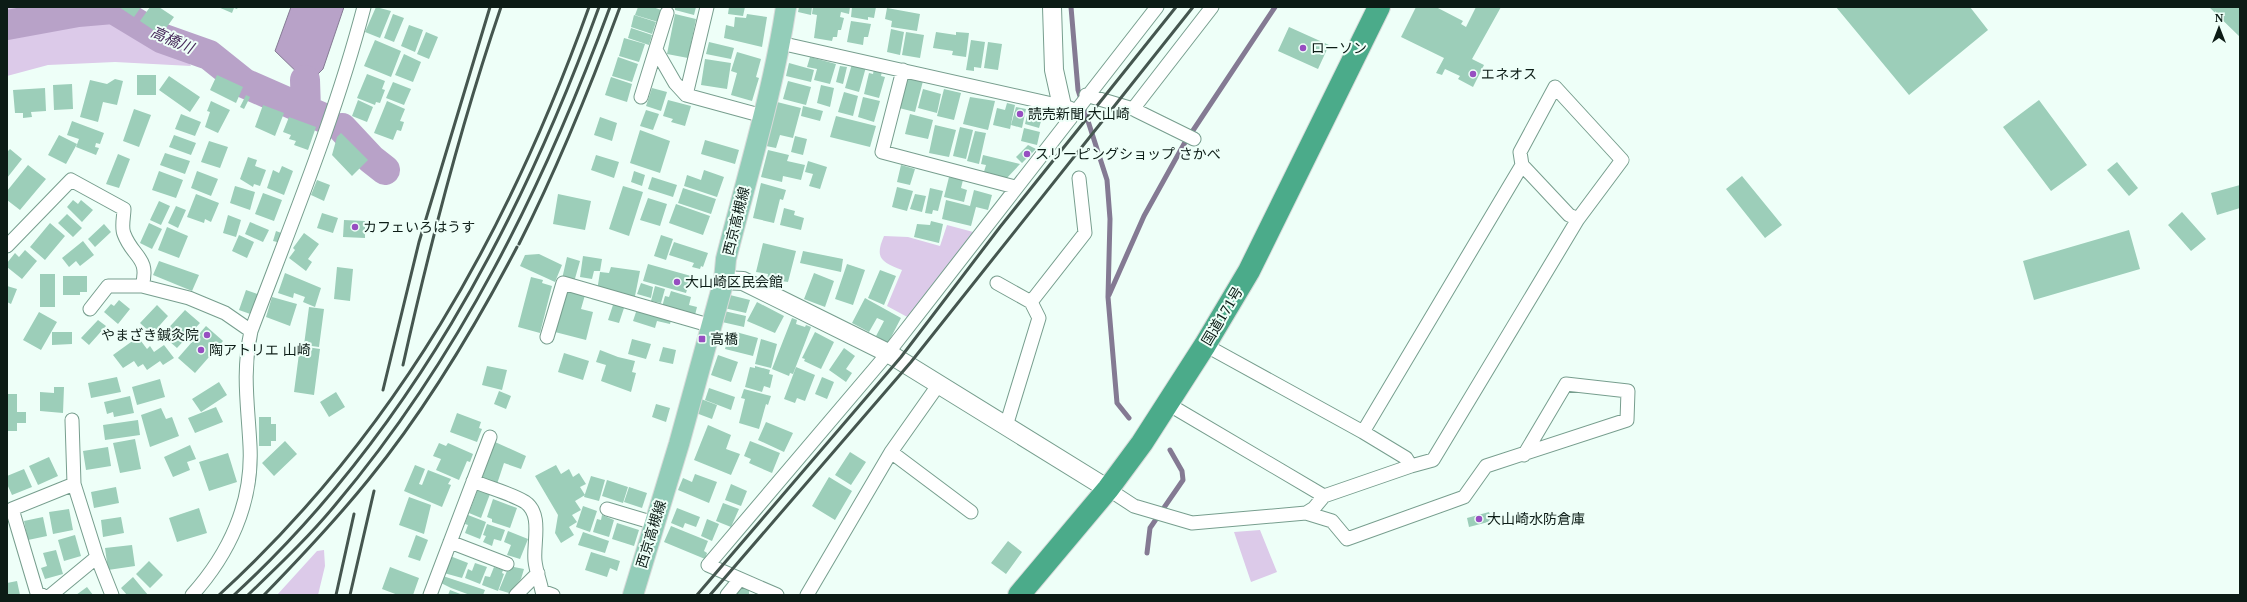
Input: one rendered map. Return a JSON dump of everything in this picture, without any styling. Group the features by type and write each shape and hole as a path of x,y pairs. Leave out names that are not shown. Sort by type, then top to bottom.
{"highway":[{"name":"国道171号","path":"1019,595 1108,489 1168,404 1205,345 1249,271 1379,7"}],"main road":[{"name":"西京高槻線","path":"632,595 679,444 724,280 726,259 763,116 780,43 784,7"}],"street":[{"path":"192,595 223,556 233,536 249,480 250,447 246,406 246,357 251,331 332,115 350,63 364,7"},
{"path":"686,95 707,7"},
{"path":"1052,7 1054,70 1069,108"},
{"path":"777,595 708,565 888,352 1015,186 1069,108 1086,95 1157,7"},
{"path":"1133,109 1212,7"},
{"path":"642,97 667,13"},
{"path":"780,43 1069,108"},
{"path":"656,50 675,83 686,95 763,116"},
{"path":"903,70 882,152 1015,186"},
{"path":"1306,513 1314,508 1324,496 1411,466 1433,460 1578,219 1622,160 1555,87 1520,152 1522,165 1569,215 1578,219"},
{"path":"1086,95 1133,109 1194,139"},
{"path":"1363,432 1522,165"},
{"path":"1031,302 1085,233 1079,178"},
{"path":"7,246 71,180 124,209 123,232 130,246 140,258 146,272 142,286"},
{"path":"724,280 743,281 888,352 1134,506 1192,523 1306,513 1332,521 1348,539 1464,497 1486,466 1524,455 1627,420 1628,391 1566,384 1524,455"},
{"path":"547,337 563,283 712,326"},
{"path":"997,283 1031,302 1039,318 1006,426"},
{"path":"90,309 108,286 142,286 189,298 211,307 225,313 251,331"},
{"path":"1205,345 1363,432 1406,458 1411,466"},
{"path":"807,595 891,452 939,384"},
{"path":"1168,404 1324,496"},
{"path":"72,420 74,484 97,557 112,595"},
{"path":"430,595 490,437"},
{"path":"891,452 971,512"},
{"path":"473,481 525,502 533,511 536,525 535,555 542,591 553,595"},
{"path":"42,595 38,593 12,509 74,484"},
{"path":"606,509 654,524"},
{"path":"450,542 506,564"},
{"path":"52,595 97,557"},
{"path":"516,595 538,573"},
{"path":"727,595 740,579"}],"shaded area":[{"path":"7,7 112,7 157,39 181,50 191,66 115,62 48,65 7,76"},
{"path":"291,7 344,7 323,69 314,78 305,80 275,51"},
{"path":"947,225 977,233 911,319 887,306 902,270 889,265 882,259 880,250 884,236 908,237 940,246"},
{"path":"1260,530 1277,572 1251,582 1234,532"},
{"path":"324,550 325,566 318,595 277,595 317,551"}],"building":[{"path":"119,7 141,7 134,17"},
{"path":"150,7 159,7 174,17 161,35 140,21"},
{"path":"218,7 238,7 237,9 234,8 232,13"},
{"path":"376,7 391,11 380,38 365,32"},
{"path":"638,7 653,7 661,10 658,22 635,15"},
{"path":"675,7 696,7 694,15 675,10"},
{"path":"729,7 745,7 743,16 728,14"},
{"path":"799,7 812,7 811,15 798,12"},
{"path":"813,7 850,7 849,14 841,12 840,17 844,18 841,30 838,30 837,37 833,37 832,41 814,38 817,15 812,14"},
{"path":"852,7 876,7 874,18 868,17 868,20 851,17"},
{"path":"1416,7 1436,7 1463,21 1461,24 1466,27 1476,7 1501,7 1472,59 1484,65 1473,87 1458,79 1460,76 1445,69 1442,75 1436,73 1444,58 1401,37"},
{"path":"1836,7 1970,7 1988,30 1909,95"},
{"path":"2209,7 2240,7 2240,37"},
{"path":"887,8 920,14 917,31 891,27 892,21 885,19"},
{"path":"393,14 404,18 394,42 384,38"},
{"path":"675,14 696,19 688,58 667,54"},
{"path":"747,14 767,17 762,47 724,38 726,25 734,27 735,17 746,18"},
{"path":"634,15 656,22 652,34 631,27"},
{"path":"851,21 871,24 868,37 864,37 863,45 847,42"},
{"path":"409,25 423,30 415,52 401,46"},
{"name":"ローソン","path":"1289,27 1329,45 1318,69 1278,51"},
{"path":"631,28 652,35 649,45 628,38"},
{"path":"891,29 904,32 900,55 887,52"},
{"path":"426,32 438,37 429,59 417,54"},
{"path":"906,32 924,35 920,58 902,55"},
{"path":"936,32 956,35 956,32 969,33 966,57 952,55 953,51 933,48"},
{"path":"624,38 645,44 639,62 619,56"},
{"path":"375,40 401,51 391,77 364,66"},
{"path":"971,40 985,42 981,68 974,67 974,71 966,70"},
{"path":"709,42 734,48 731,59 706,54"},
{"path":"988,42 1002,44 998,70 984,68"},
{"path":"737,52 761,59 756,77 759,78 752,101 731,95 737,73 731,71"},
{"path":"404,54 421,62 413,82 395,75"},
{"path":"618,57 638,64 632,82 612,76"},
{"path":"810,57 836,64 830,84 814,80 817,69 807,67"},
{"path":"705,59 731,63 727,89 701,85"},
{"path":"789,63 814,70 811,82 786,76"},
{"path":"852,64 866,67 859,92 845,88"},
{"path":"840,66 847,67 843,84 836,82"},
{"path":"874,69 882,71 881,76 885,77 879,98 864,94 869,73 873,74"},
{"path":"367,74 385,81 382,89 385,90 380,103 376,102 375,105 357,98"},
{"path":"137,75 156,75 156,95 137,95"},
{"path":"217,75 243,87 236,103 210,90"},
{"path":"169,76 200,97 190,112 159,90"},
{"path":"611,77 632,84 627,102 605,95"},
{"path":"907,77 923,81 915,112 899,108"},
{"path":"115,79 123,81 117,105 103,102 98,122 80,117 90,80 107,84"},
{"path":"788,81 811,87 806,105 783,99"},
{"path":"393,82 411,89 404,105 386,98"},
{"path":"72,84 73,109 54,110 53,85"},
{"path":"821,85 834,88 830,107 817,103"},
{"path":"45,88 46,111 31,112 32,117 23,118 23,113 15,113 13,90"},
{"path":"652,88 667,92 661,111 646,106"},
{"path":"923,89 941,94 937,113 918,108"},
{"path":"944,89 961,93 954,120 937,116"},
{"path":"844,92 858,96 853,116 838,112"},
{"path":"246,95 250,97 244,109 240,107"},
{"path":"863,97 880,101 874,122 858,117"},
{"path":"970,97 995,101 988,130 963,124"},
{"path":"358,100 373,107 367,122 352,116"},
{"path":"668,100 691,106 685,126 671,122 673,119 663,116"},
{"path":"2039,100 2087,165 2051,191 2003,127"},
{"path":"211,101 230,110 218,133 205,127 210,112 207,111"},
{"path":"387,101 405,109 400,121 404,122 401,131 397,130 393,140 374,133"},
{"path":"777,102 801,108 793,138 780,135 776,148 766,146"},
{"path":"1007,103 1015,105 1010,129 993,125 997,108 1005,110"},
{"path":"263,105 284,113 275,136 255,127"},
{"path":"803,106 823,111 820,121 801,116"},
{"path":"1016,107 1026,109 1022,128 1011,125"},
{"path":"1029,107 1044,111 1039,128 1025,124"},
{"path":"134,109 151,115 139,147 123,141"},
{"path":"646,110 659,114 653,130 640,126"},
{"path":"181,114 201,122 195,136 175,129"},
{"path":"910,114 933,120 928,139 905,134"},
{"path":"836,116 876,126 870,147 830,137"},
{"path":"289,117 316,127 308,150 294,145 296,141 289,139 291,135 283,132"},
{"path":"600,117 617,123 612,141 594,135"},
{"path":"72,121 104,133 100,144 96,143 95,147 99,148 96,155 76,147 79,139 67,135"},
{"path":"935,125 956,130 949,157 929,153"},
{"path":"960,127 973,130 966,159 953,156"},
{"path":"1024,128 1040,132 1037,145 1021,141"},
{"path":"640,130 670,141 660,173 630,163"},
{"path":"975,131 986,133 979,164 967,161"},
{"path":"341,133 368,160 352,176 332,155 337,137"},
{"path":"59,135 77,144 66,164 48,155"},
{"path":"174,135 196,143 191,155 169,147"},
{"path":"795,136 807,139 803,155 791,152"},
{"path":"705,140 739,150 735,164 701,154"},
{"path":"209,141 228,147 220,168 201,162"},
{"path":"1028,145 1036,149 1022,163 1016,157"},
{"path":"10,149 22,159 7,178 7,152"},
{"path":"768,150 789,155 787,161 805,165 801,180 783,176 782,182 761,177"},
{"path":"165,153 190,161 185,174 160,165"},
{"path":"118,154 130,159 119,188 106,184"},
{"path":"596,155 619,162 614,178 591,170"},
{"path":"983,155 1020,164 1005,180 983,175 986,165 981,164"},
{"path":"248,157 257,160 255,166 266,170 260,186 254,184 253,187 240,179"},
{"path":"808,161 827,167 820,189 809,186 813,174 805,172"},
{"path":"2117,162 2138,188 2129,196 2107,170"},
{"path":"28,165 46,179 20,210 7,200 7,191"},
{"path":"901,165 915,169 910,185 897,182"},
{"path":"282,166 293,171 284,195 267,188 273,170 279,173"},
{"path":"704,170 724,177 717,197 684,186 687,175 701,180"},
{"path":"159,171 183,180 176,198 152,190"},
{"path":"197,171 218,179 211,196 191,188"},
{"path":"634,171 645,175 642,186 631,182"},
{"path":"1742,176 1782,225 1765,238 1726,189"},
{"path":"652,177 677,185 673,197 648,189"},
{"path":"949,177 963,180 961,188 967,190 964,202 944,197"},
{"path":"317,180 330,185 324,201 311,195"},
{"path":"761,183 786,190 783,200 780,199 774,223 753,218"},
{"path":"2240,185 2240,208 2217,215 2211,193"},
{"path":"235,186 255,192 250,210 230,203"},
{"path":"623,186 643,192 629,236 609,229"},
{"path":"897,187 913,191 907,211 892,207"},
{"path":"683,188 716,199 711,214 678,203"},
{"path":"930,188 943,191 938,211 933,210 932,214 925,213"},
{"path":"974,190 992,195 988,210 976,207 971,226 942,219 946,200 970,206"},
{"path":"263,193 282,200 274,221 255,214"},
{"path":"196,194 219,203 211,222 205,219 204,223 187,217"},
{"path":"558,194 591,201 585,230 553,224"},
{"path":"915,194 926,196 922,212 910,209"},
{"path":"648,198 667,204 660,226 640,220"},
{"path":"73,200 78,204 81,200 93,210 82,222 67,207"},
{"path":"159,201 170,206 161,225 150,220"},
{"path":"676,204 710,216 703,235 669,223"},
{"path":"176,206 186,210 178,228 168,223"},
{"path":"784,208 795,211 794,215 804,218 801,230 780,225"},
{"path":"2182,212 2206,239 2191,251 2168,225"},
{"path":"322,213 338,218 333,233 317,228"},
{"path":"67,214 82,228 73,237 58,223"},
{"path":"228,215 241,220 236,237 223,233"},
{"path":"344,220 365,221 365,238 343,237"},
{"path":"931,221 943,224 939,243 914,237 917,224 930,225"},
{"path":"250,222 269,230 263,242 245,234"},
{"path":"50,223 65,236 45,260 30,247"},
{"path":"149,223 162,229 152,249 140,243"},
{"path":"104,224 111,232 95,247 88,239"},
{"path":"167,227 188,236 179,258 158,250"},
{"path":"2129,230 2140,269 2034,300 2023,261"},
{"path":"276,231 284,234 281,243 273,241"},
{"path":"304,233 319,244 308,259 312,262 306,271 289,258 295,250 293,248"},
{"path":"239,235 254,242 247,258 232,251"},
{"path":"661,235 673,239 666,260 654,256"},
{"path":"83,241 94,255 80,266 76,261 69,267 62,258"},
{"path":"674,242 708,253 703,267 701,266 700,269 692,267 694,263 669,255"},
{"path":"763,243 796,251 788,282 767,279 768,274 756,272"},
{"path":"25,250 37,261 22,279 7,267 7,263 15,253 19,257"},
{"path":"803,251 843,259 841,272 800,263"},
{"path":"539,254 562,265 555,282 520,266 525,255"},
{"path":"583,256 602,259 600,271 594,271 592,279 580,277"},
{"path":"567,257 580,261 574,282 562,279"},
{"path":"159,261 199,275 192,291 153,275"},
{"path":"648,264 691,276 686,293 643,281"},
{"path":"847,264 865,270 853,305 835,299"},
{"path":"337,267 353,269 350,301 334,299"},
{"path":"611,267 640,271 634,301 597,291 600,272 609,273"},
{"path":"880,270 896,276 884,305 868,298"},
{"path":"285,273 321,288 315,307 303,302 305,297 294,293 293,298 278,293"},
{"path":"814,273 834,281 825,307 804,299"},
{"path":"40,274 55,274 55,307 40,307"},
{"path":"63,276 87,276 87,292 80,292 80,295 63,295"},
{"path":"531,277 543,280 542,283 552,286 540,333 518,327"},
{"path":"641,283 653,287 651,298 637,294"},
{"path":"7,286 17,289 11,304 7,302"},
{"path":"655,286 665,289 661,303 651,301"},
{"path":"246,290 260,295 253,315 239,310"},
{"path":"566,290 585,295 581,309 593,312 586,340 555,332"},
{"path":"671,291 691,297 689,305 697,307 694,319 662,307 665,296 669,297"},
{"path":"730,295 750,300 746,313 724,308 727,298 729,299"},
{"path":"272,297 297,304 290,326 266,317"},
{"path":"865,298 901,318 888,343 876,336 884,321 877,318 869,332 852,323"},
{"path":"119,300 130,309 118,324 104,312 111,304 114,306"},
{"path":"614,302 625,305 619,323 608,320"},
{"path":"757,302 784,316 775,333 747,321"},
{"path":"157,305 168,316 152,334 140,323"},
{"path":"638,306 672,317 670,324 657,321 655,328 633,321"},
{"path":"309,307 324,309 319,347 304,345"},
{"path":"185,310 200,323 177,348 162,335"},
{"path":"724,311 746,316 744,327 722,322"},
{"path":"39,312 57,322 41,350 23,340"},
{"path":"792,318 797,320 796,324 811,327 793,374 790,373 789,376 772,369"},
{"path":"98,320 106,326 89,345 81,338"},
{"name":"陶アトリエ 山崎","path":"206,326 223,341 195,373 178,358"},
{"path":"52,332 72,332 72,344 52,345"},
{"path":"736,332 758,338 753,356 725,349 729,335 735,337"},
{"path":"815,332 834,342 821,369 804,361 805,359 802,358"},
{"path":"138,337 147,349 150,346 154,352 164,345 174,358 163,365 160,361 147,370 143,364 138,367 134,361 123,368 113,355"},
{"path":"632,339 651,344 646,359 628,354"},
{"path":"761,339 777,344 771,368 755,364"},
{"path":"300,346 320,349 314,395 294,392"},
{"path":"663,347 676,350 673,364 659,361"},
{"path":"844,348 855,356 846,369 852,373 846,382 829,370"},
{"path":"600,350 618,357 635,361 632,372 636,373 631,392 601,381 606,365 596,362"},
{"path":"564,353 589,361 583,380 558,372"},
{"path":"718,355 738,362 731,382 711,375"},
{"path":"487,366 507,370 502,390 482,385"},
{"path":"755,366 770,370 769,374 773,375 770,388 764,386 762,392 745,387 750,367 755,368"},
{"path":"796,367 815,375 805,401 797,398 795,403 784,399"},
{"path":"117,377 121,392 91,398 88,383"},
{"path":"822,377 834,382 827,399 815,394"},
{"path":"160,379 165,397 137,405 132,387"},
{"path":"219,382 227,395 201,412 192,399"},
{"path":"54,387 64,387 63,413 40,411 40,392 54,393"},
{"path":"709,388 735,397 731,410 705,400"},
{"path":"744,389 771,396 768,405 766,404 759,429 739,423 745,399 741,398"},
{"path":"499,391 511,396 506,409 494,404"},
{"path":"336,392 345,407 329,417 320,402"},
{"path":"7,394 17,394 17,412 26,412 26,423 17,423 17,431 7,431"},
{"path":"130,396 134,413 114,417 113,412 107,414 104,402"},
{"path":"701,399 717,405 712,419 696,413"},
{"path":"656,404 670,408 666,422 652,417"},
{"path":"216,407 223,422 195,433 188,418"},
{"path":"161,408 166,419 172,417 179,436 150,447 141,415"},
{"path":"457,413 481,422 479,428 482,429 477,442 450,432"},
{"path":"259,417 271,417 271,424 276,424 276,441 271,441 271,446 259,446"},
{"path":"138,420 140,435 105,440 103,425"},
{"path":"766,422 793,433 784,452 758,440"},
{"path":"708,425 731,435 726,449 740,454 731,475 694,460"},
{"path":"135,439 141,469 120,473 113,443"},
{"path":"285,441 297,454 274,476 262,463"},
{"path":"750,441 780,453 772,473 749,463 751,459 744,456"},
{"path":"495,442 526,456 521,469 504,463 497,484 482,478"},
{"path":"439,443 446,446 448,443 473,454 470,462 467,461 459,480 436,470 441,459 433,456"},
{"path":"190,445 196,459 187,462 190,470 173,477 164,457"},
{"path":"108,447 111,466 86,470 83,451"},
{"path":"850,452 866,462 851,485 835,475"},
{"path":"228,453 237,482 209,491 199,462"},
{"path":"49,457 58,476 38,485 29,466"},
{"path":"415,465 425,469 419,484 422,485 428,470 451,479 448,484 451,485 442,507 404,491"},
{"path":"556,465 561,474 569,469 573,477 579,473 586,484 580,487 585,495 575,501 581,510 572,515 577,522 569,527 574,535 561,543 555,533 558,515 535,476"},
{"path":"24,469 32,487 12,495 7,484 7,476"},
{"path":"695,474 717,482 709,503 678,490 683,478 692,482"},
{"path":"591,476 605,480 599,501 584,497"},
{"path":"829,477 852,491 835,520 812,506"},
{"path":"607,480 628,487 623,503 602,496"},
{"path":"731,484 747,491 741,506 725,500"},
{"path":"116,487 119,503 94,508 91,492"},
{"path":"629,487 647,493 642,508 624,502"},
{"path":"478,489 490,494 481,518 469,513"},
{"path":"409,497 431,505 424,534 399,525"},
{"path":"493,499 517,508 510,528 492,522 492,519 487,517"},
{"path":"723,503 739,509 731,527 716,521"},
{"path":"583,506 597,511 590,532 576,527"},
{"path":"199,508 207,533 177,542 169,518"},
{"path":"677,508 700,517 696,527 685,523 683,528 671,523"},
{"path":"69,509 73,530 53,534 49,512"},
{"name":"大山崎水防倉庫","path":"1489,512 1492,521 1469,527 1467,518"},
{"path":"468,515 486,522 480,539 465,533 468,525 465,524"},
{"path":"602,515 614,520 609,537 593,532 597,519 601,520"},
{"path":"43,517 47,536 28,540 24,521"},
{"path":"121,517 124,533 103,537 101,520"},
{"path":"707,519 719,524 712,541 701,536"},
{"path":"617,523 639,530 634,546 612,539"},
{"path":"487,524 505,530 501,541 494,539 492,546 483,542 486,536 483,535"},
{"path":"671,526 708,541 704,551 707,553 705,559 664,542"},
{"path":"508,531 528,539 520,559 507,555 511,545 504,542"},
{"path":"583,532 609,541 605,553 578,545"},
{"path":"75,535 81,556 64,561 58,540"},
{"path":"416,535 428,540 420,561 408,557"},
{"path":"1008,541 1022,552 1006,574 991,563"},
{"path":"132,545 135,566 108,570 105,548"},
{"path":"56,550 63,574 45,579 41,568 47,566 43,553"},
{"path":"591,552 620,561 617,571 610,568 607,577 585,570"},
{"path":"450,556 468,563 462,578 444,573"},
{"path":"149,561 163,575 150,588 136,574"},
{"path":"475,563 487,567 480,584 465,578 468,569 472,571"},
{"path":"509,566 524,569 521,579 509,593 499,590"},
{"path":"390,567 419,578 413,595 398,595 382,589"},
{"path":"494,567 503,570 502,573 504,574 498,591 482,585 485,576 490,577"},
{"path":"443,576 485,590 483,595 470,595 451,588 441,583"},
{"path":"133,577 148,595 127,595 121,588"},
{"path":"17,581 20,595 7,595 7,583"},
{"path":"744,584 749,588 749,595 735,595"},
{"path":"87,587 93,595 76,595"},
{"path":"450,590 463,595 448,595"}],"waterway":[{"path":"1071,7 1078,90 1107,180 1110,219 1108,297 1117,403 1129,418"},
{"path":"1109,295 1144,216 1184,144 1275,7"},
{"name":"高橋川","path":"7,25 78,12 113,9 161,38 209,55 244,83 326,119"},
{"path":"305,80 306,110"},
{"name":"高橋川","path":"342,128 371,159 385,170"},
{"path":"1147,553 1150,528 1183,480 1182,471 1170,450"}],"railway":[{"path":"383,390 419,242 490,7"},
{"path":"403,365 447,184 486,51 501,7"},
{"path":"219,595 283,532 341,466 393,397 440,324 483,249 522,171 557,90 589,7"},
{"path":"234,595 296,533 353,467 404,397 451,324 494,247 533,169 567,89 599,7"},
{"path":"248,595 304,540 336,504 380,448 421,390 459,330 494,268 527,204 557,140 610,7"},
{"path":"519,244 573,127 620,7"},
{"path":"697,595 901,357 1000,227 1176,7"},
{"path":"710,595 911,362 1193,7"},
{"path":"264,595 344,509 411,424 467,337 517,247"},
{"path":"350,595 374,491"},
{"path":"336,595 354,514"}],"place":[{"name":"ローソン","path":"1303,48"},
{"name":"エネオス","path":"1473,74"},
{"name":"読売新聞 大山崎","path":"1020,114"},
{"name":"スリーピングショップ さかべ","path":"1027,154"},
{"name":"カフェいろはうす","path":"355,227"},
{"name":"大山崎区民会館","path":"677,282"},
{"name":"やまざき鍼灸院","path":"207,335"},
{"name":"高橋","path":"702,339"},
{"name":"陶アトリエ 山崎","path":"201,350"},
{"name":"大山崎水防倉庫","path":"1479,519"}]}
